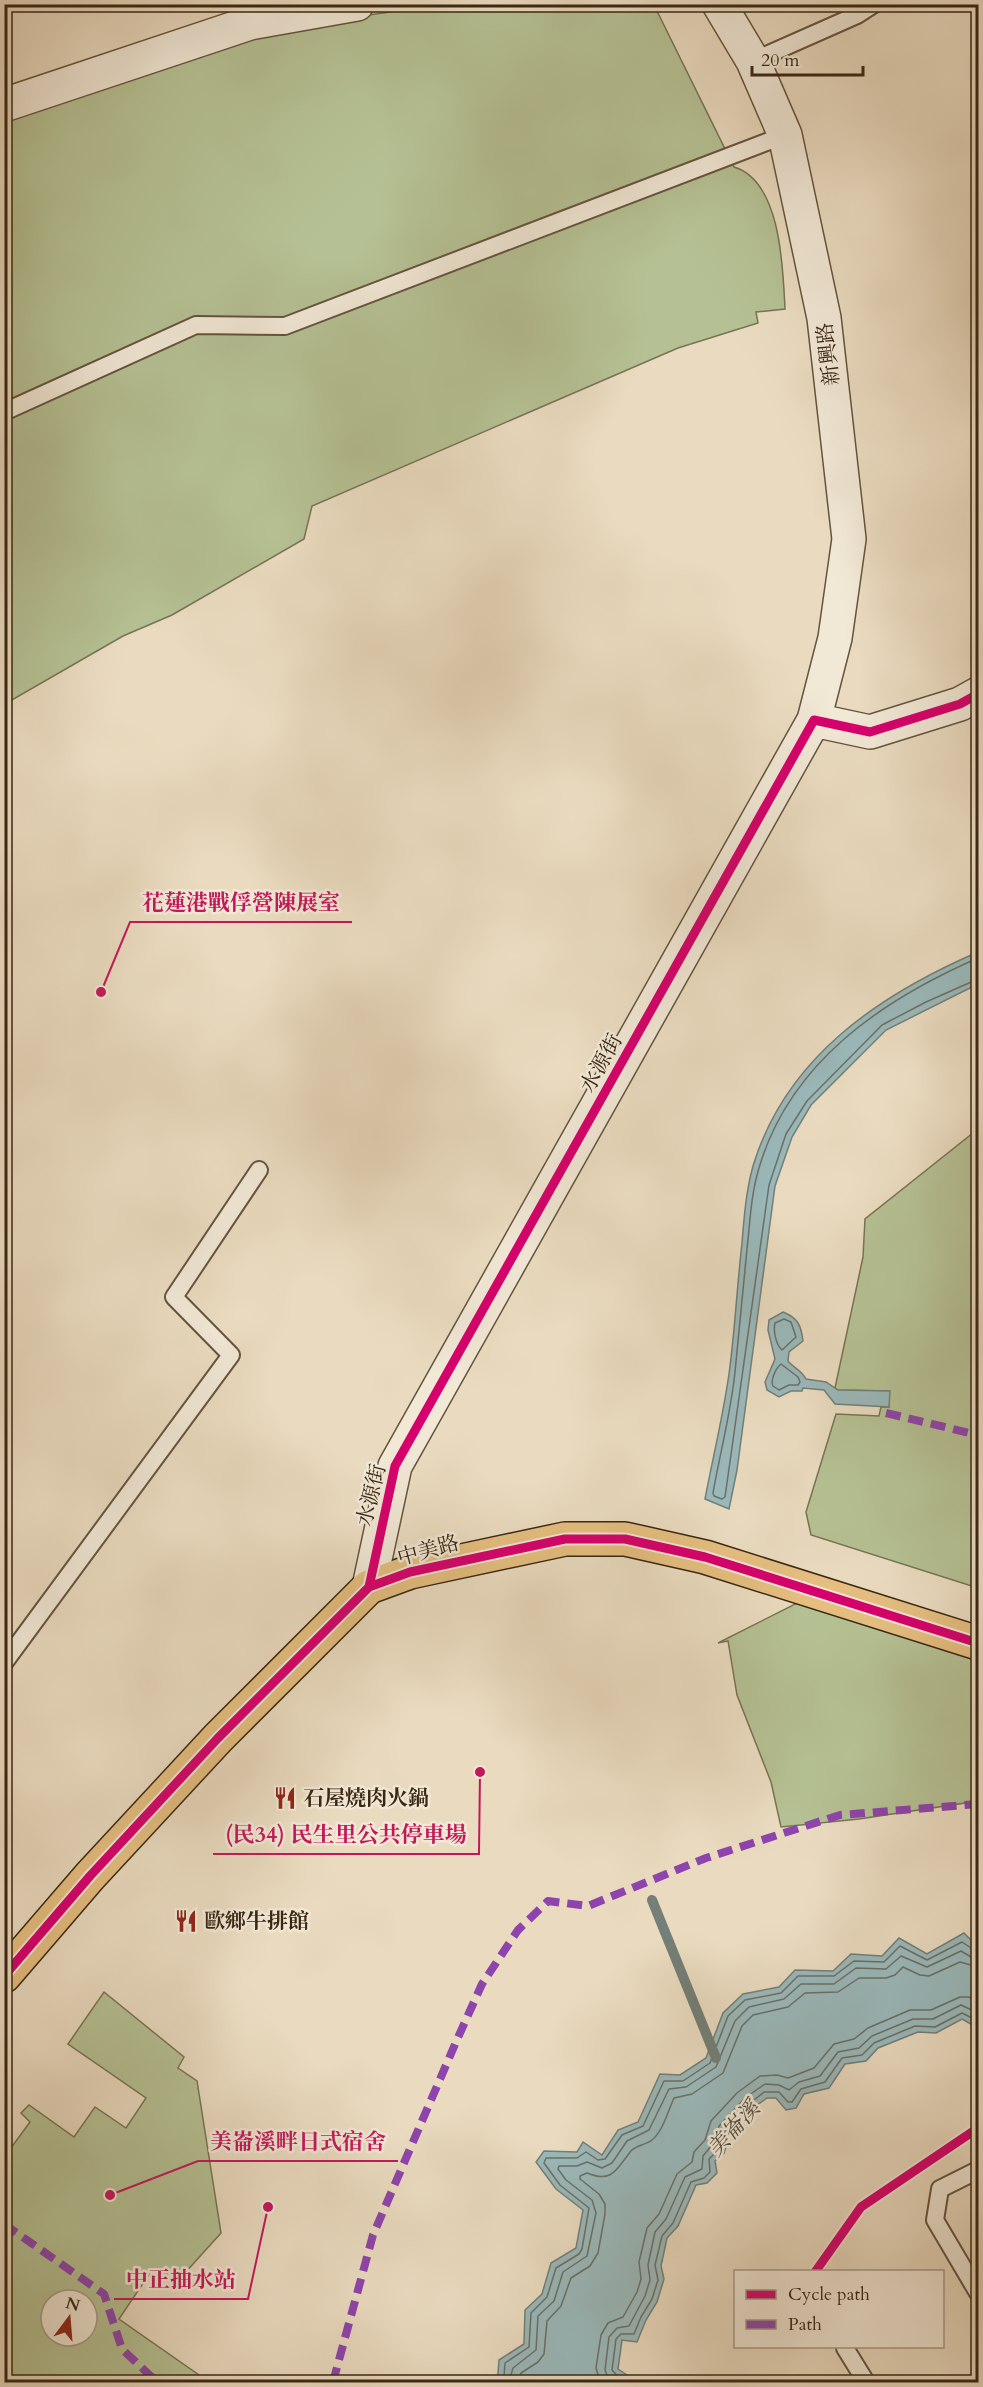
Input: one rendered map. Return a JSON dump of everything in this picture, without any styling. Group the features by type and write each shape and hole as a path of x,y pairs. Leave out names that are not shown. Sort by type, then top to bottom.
{"main road":[{"name":"中美路","path":"4,1976 90,1876 218,1738 369,1587 410,1572 565,1539 625,1539 705,1557 978,1643"}],"street":[{"path":"4,105 250,23 357,4"},
{"name":"新興路","path":"718,4 753,61 785,135 824,318 849,538 836,638 814,720"},
{"path":"814,720 870,732 960,704 978,694"},
{"name":"水源街","path":"369,1587 395,1466 814,720"}],"lane":[{"path":"753,61 857,15 874,4"},
{"path":"4,412 196,325 285,326 785,135"},
{"path":"4,1663 231,1355 174,1297 259,1170"},
{"path":"978,2170 940,2189 935,2220 978,2293"},
{"path":"845,2348 866,2382"}],"green space":[{"path":"422,5 654,5 734,167 750,175 762,189 770,207 780,250 785,309 756,312 758,323 678,348 312,506 304,539 172,615 123,636 5,704 5,120 254,31 397,11"},
{"path":"978,1129 978,1588 811,1535 806,1512 836,1414 879,1416 881,1407 889,1407 889,1391 838,1390 835,1388 863,1257 865,1219"},
{"path":"817,1593 978,1643 978,1801 859,1819 781,1827 771,1782 737,1695 728,1641 718,1643"},
{"path":"104,1992 184,2057 178,2068 197,2081 221,2233 184,2274 150,2273 119,2319 209,2382 5,2382 5,2156 30,2122 21,2113 29,2105 74,2137 95,2107 126,2128 146,2098 68,2044"}],"water":[{"path":"978,952 978,984 886,1030 811,1105 792,1137 775,1186 737,1470 729,1509 705,1499 729,1374 749,1185 753,1166 768,1127 788,1093 813,1062 841,1034 906,988"},
{"path":"783,1312 798,1323 803,1341 789,1352 788,1361 806,1379 826,1382 838,1390 890,1391 889,1407 835,1404 824,1390 803,1388 802,1391 791,1391 779,1397 767,1390 765,1382 775,1359 768,1330 769,1320"},
{"name":"美崙溪","path":"964,1933 978,1947 978,2028 962,2019 936,2033 918,2032 878,2048 866,2061 845,2064 829,2088 804,2094 796,2108 786,2110 776,2098 767,2098 753,2108 730,2134 724,2153 715,2161 717,2173 707,2183 696,2185 678,2226 667,2238 661,2266 664,2279 657,2302 637,2342 622,2340 618,2369 630,2377 629,2382 492,2382 498,2374 499,2360 524,2344 525,2310 542,2294 551,2263 576,2248 583,2210 556,2189 536,2162 544,2151 577,2152 583,2142 602,2155 618,2130 638,2122 660,2074 680,2075 706,2058 723,2013 743,1994 779,1987 795,1970 833,1971 851,1954 882,1956 899,1938 927,1954"}],"waterway":[{"path":"652,1900 716,2058"}],"marked path":[{"path":"886,1413 978,1435"},
{"path":"333,2382 373,2235 456,2042 482,1984 518,1930 548,1901 588,1906 706,1858 840,1815 978,1804"},
{"path":"4,2224 104,2294 122,2349 157,2382"}],"cycle path":[{"path":"369,1587 395,1466 814,720 870,732 960,704 978,694"},
{"path":"4,1976 90,1876 218,1738 369,1587 410,1572 565,1539 625,1539 705,1557 978,1643"},
{"path":"816,2270 861,2207 978,2128"}],"place":[{"name":"花蓮港戰俘營陳展室","path":"101,992"},
{"name":"(民34) 民生里公共停車場","path":"480,1772"},
{"name":"石屋燒肉火鍋","path":"285,1798"},
{"name":"歐鄉牛排館","path":"186,1921"},
{"name":"美崙溪畔日式宿舍","path":"110,2195"},
{"name":"中正抽水站","path":"268,2207"}]}
